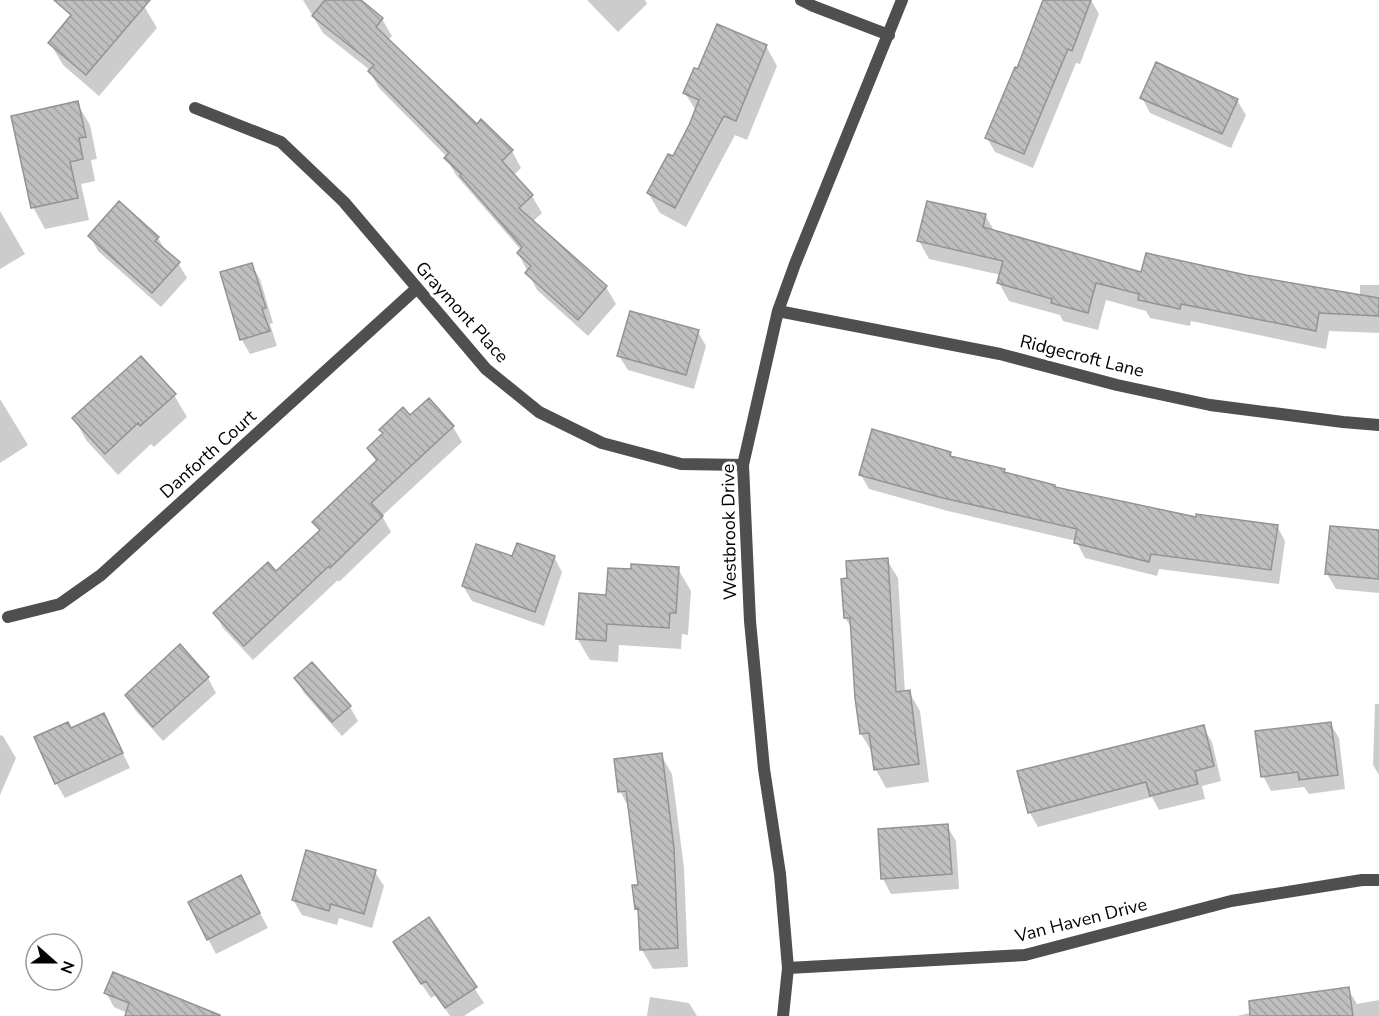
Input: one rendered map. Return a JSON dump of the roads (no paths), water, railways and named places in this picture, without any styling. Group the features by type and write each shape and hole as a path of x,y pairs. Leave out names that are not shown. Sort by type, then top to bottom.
{"street":[{"path":"801,0 889,35"},
{"name":"Westbrook Drive","path":"783,1016 788,968 780,874 764,769 750,621 743,465 778,311 903,0"},
{"name":"Graymont Place","path":"195,108 281,142 344,202 486,369 539,412 602,442 681,464 743,465"},
{"name":"Danforth Court","path":"8,617 60,604 101,575 416,289"},
{"name":"Ridgecroft Lane","path":"778,311 1000,354 1117,385 1210,405 1379,425"},
{"name":"Van Haven Drive","path":"788,968 1025,955 1231,901 1362,880 1379,880"}]}
